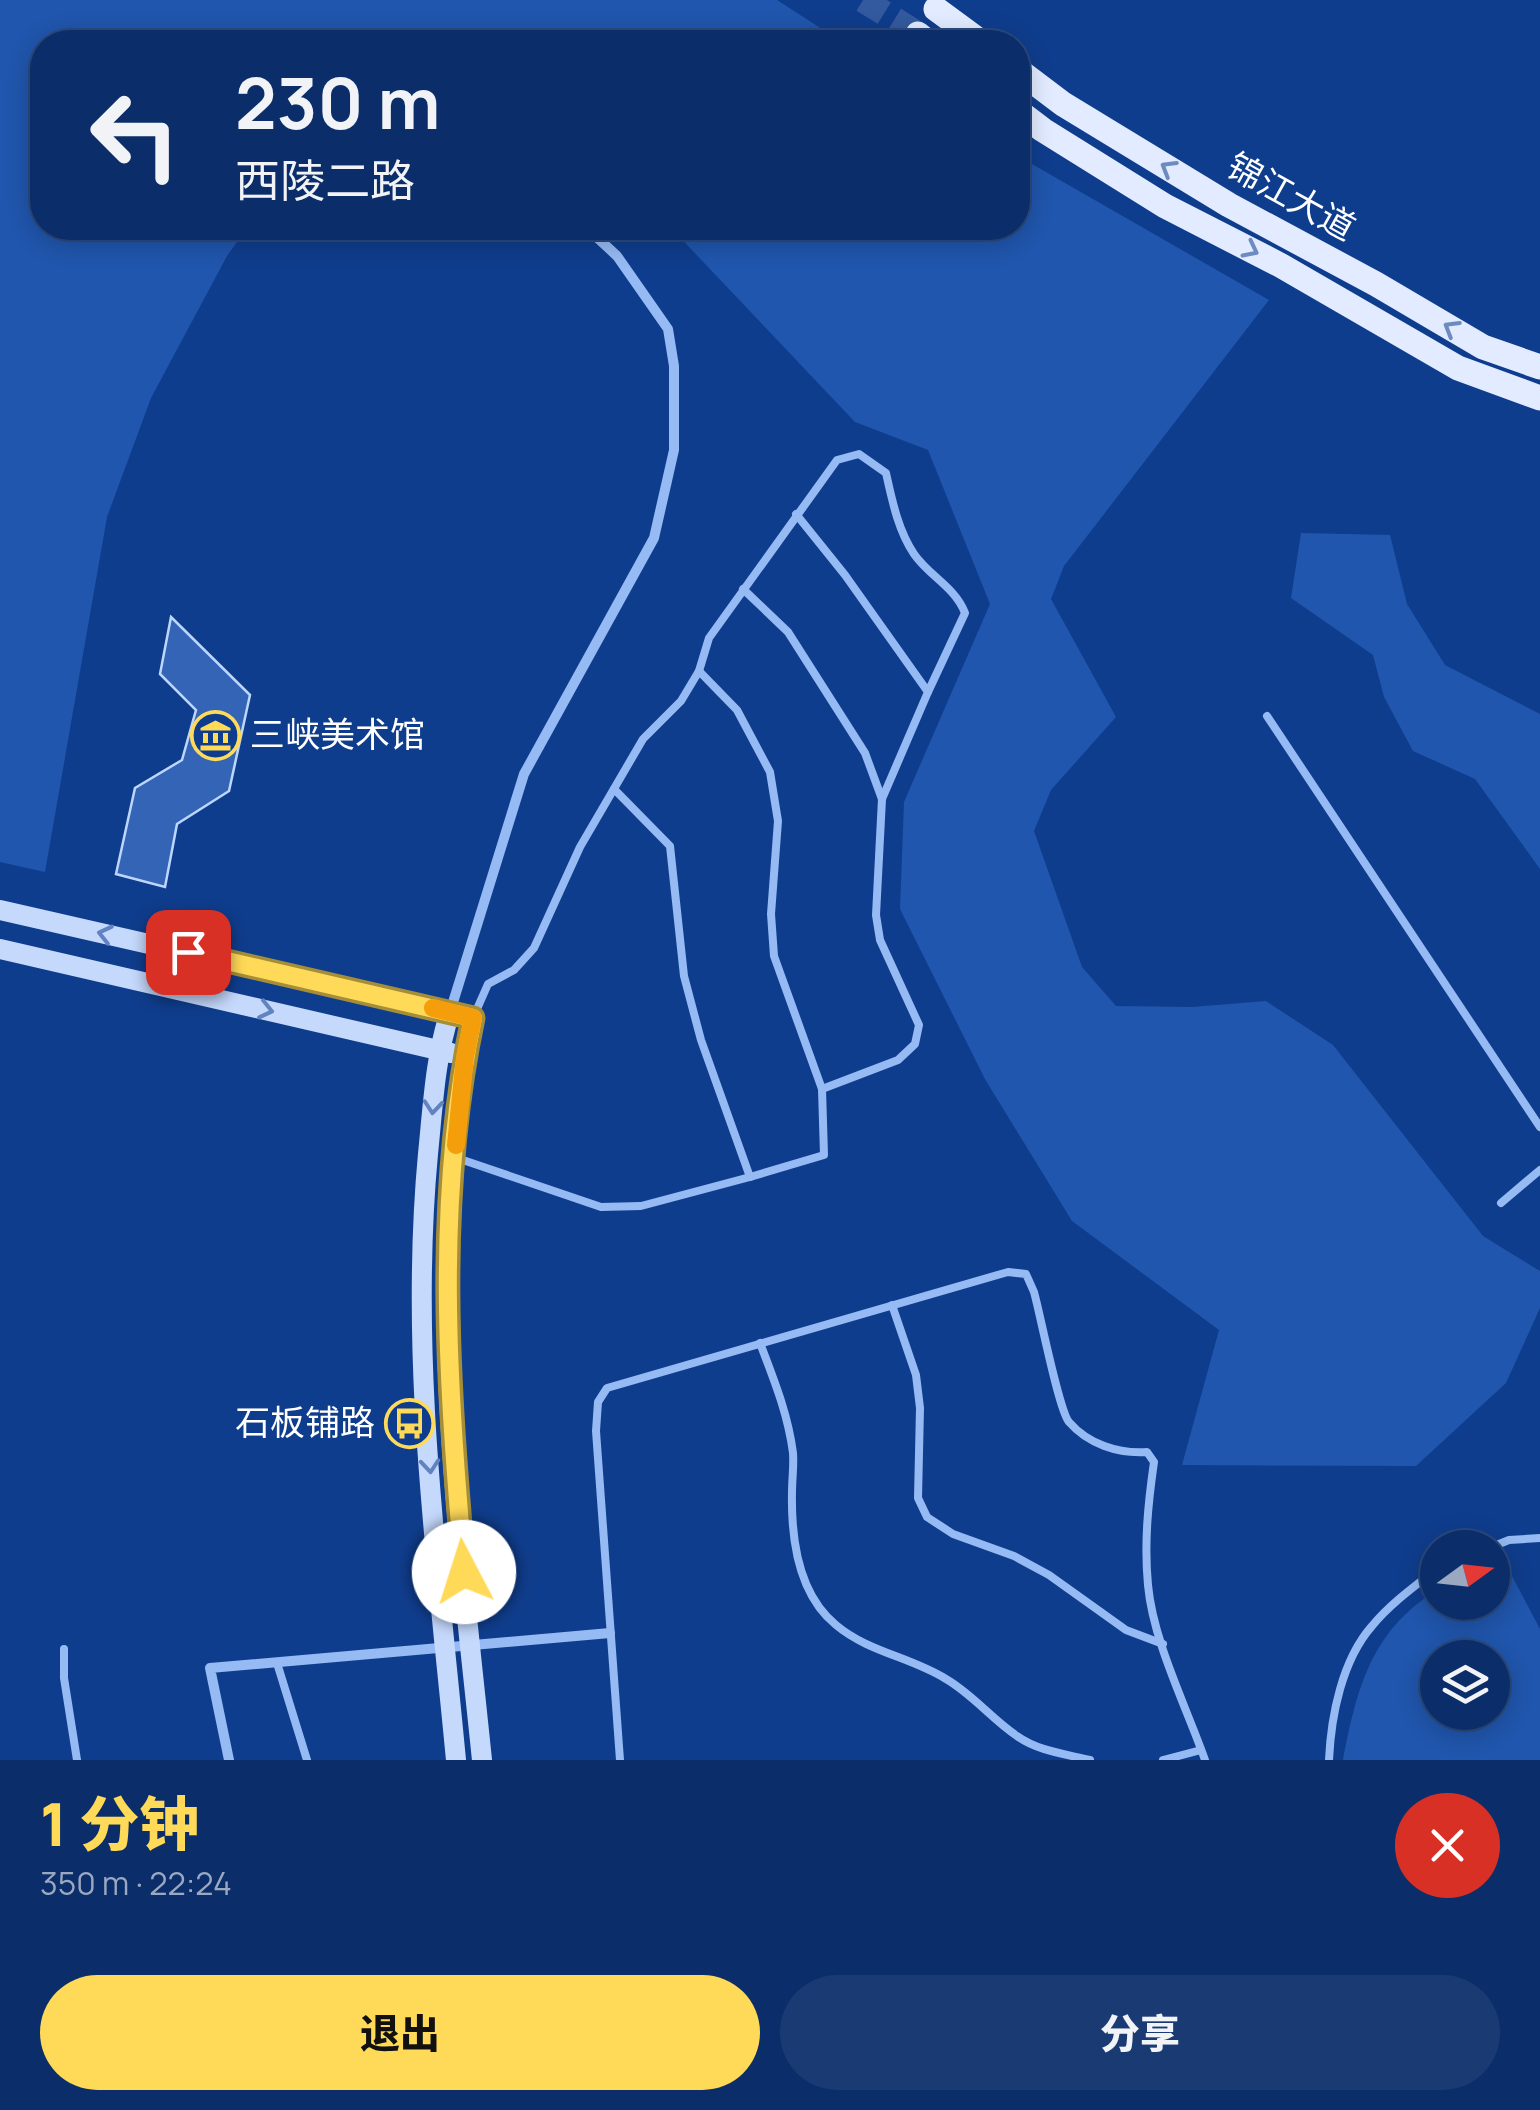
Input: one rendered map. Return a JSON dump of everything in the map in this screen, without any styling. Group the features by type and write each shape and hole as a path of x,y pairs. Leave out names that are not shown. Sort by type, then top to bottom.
{"main road":[{"path":"936,8 965,30"},
{"name":"锦江大道","path":"1030,79 1063,104 1229,205 1376,284 1482,347 1540,367"},
{"name":"锦江大道","path":"1030,120 1165,206 1280,265 1458,368 1540,398"},
{"path":"0,910 473,1018 465,1057 448,1214 448,1386 482,1760"},
{"path":"0,949 465,1057"},
{"path":"450,1012 438,1050 423,1213 424,1388 456,1760"}],"street":[{"path":"450,1012 524,774 654,538 674,450 674,366 668,329 617,256 599,240"},
{"path":"229,1760 210,1668 610,1633"}],"lane":[{"path":"473,1018 488,984 514,970 534,948 580,847 643,739 681,701 698,671 709,638 836,460 859,454 886,473 894,511 915,556 960,600 965,613 882,800 876,915 880,940 919,1025 915,1044 898,1060 822,1089"},
{"path":"796,514 845,575 928,692"},
{"path":"743,589 788,632 865,753 882,800"},
{"path":"454,1157 601,1207 641,1206 824,1155 822,1089 774,956 771,914 778,820 770,772 737,710 698,671"},
{"path":"1267,716 1540,1127"},
{"path":"614,789 670,846 684,976 750,1177"},
{"path":"1501,1203 1540,1170"},
{"path":"620,1760 596,1431 598,1402 608,1388 1008,1272 1026,1274 1034,1292 1066,1420 1094,1442 1118,1452 1147,1452 1154,1462 1145,1520 1148,1588 1162,1644 1205,1760"},
{"path":"892,1306 916,1376 920,1408 918,1498 927,1517 953,1534 1014,1556 1049,1575 1126,1630 1162,1644"},
{"path":"760,1344 786,1412 794,1457 793,1532 800,1571 819,1608 836,1626 877,1650 923,1665 956,1685 1018,1737 1038,1748 1090,1760"},
{"path":"1510,1540 1540,1538"},
{"path":"1329,1760 1330,1735 1348,1666 1370,1626 1420,1583"},
{"path":"64,1649 65,1692 77,1760"},
{"path":"278,1663 307,1760"},
{"path":"1163,1760 1201,1750"}],"shaded area":[{"path":"0,0 777,0 823,30 30,30 30,240 238,240 151,398 107,517 45,872 0,862"},
{"path":"1030,163 1269,300 1064,566 1051,599 1116,717 1051,790 1034,831 1082,967 1116,1006 1192,1007 1266,1001 1333,1045 1483,1236 1540,1271 1540,1308 1506,1383 1416,1466 1182,1465 1219,1330 1072,1221 986,1081 900,909 904,802 990,604 928,450 855,422 682,240 1030,240"},
{"path":"1301,533 1390,535 1407,604 1445,665 1540,714 1540,869 1475,779 1413,751 1384,697 1373,655 1291,598"},
{"path":"1510,1572 1540,1629 1540,1760 1343,1760 1354,1709 1370,1663 1396,1624 1420,1602 1420,1620 1510,1620"}],"building":[{"name":"三峡美术馆","path":"171,617 250,695 229,791 177,824 165,887 116,874 135,788 182,760 196,710 160,674"}],"tunnel":[{"path":"863,0 912,30"}],"slow traffic":[{"path":"433,1008 473,1018 456,1145"}],"place":[{"name":"三峡美术馆","path":"215,735"},
{"name":"石板铺路","path":"410,1423"}],"route":[{"path":"188,952 473,1018 465,1057 448,1214 448,1386 464,1572"}]}
